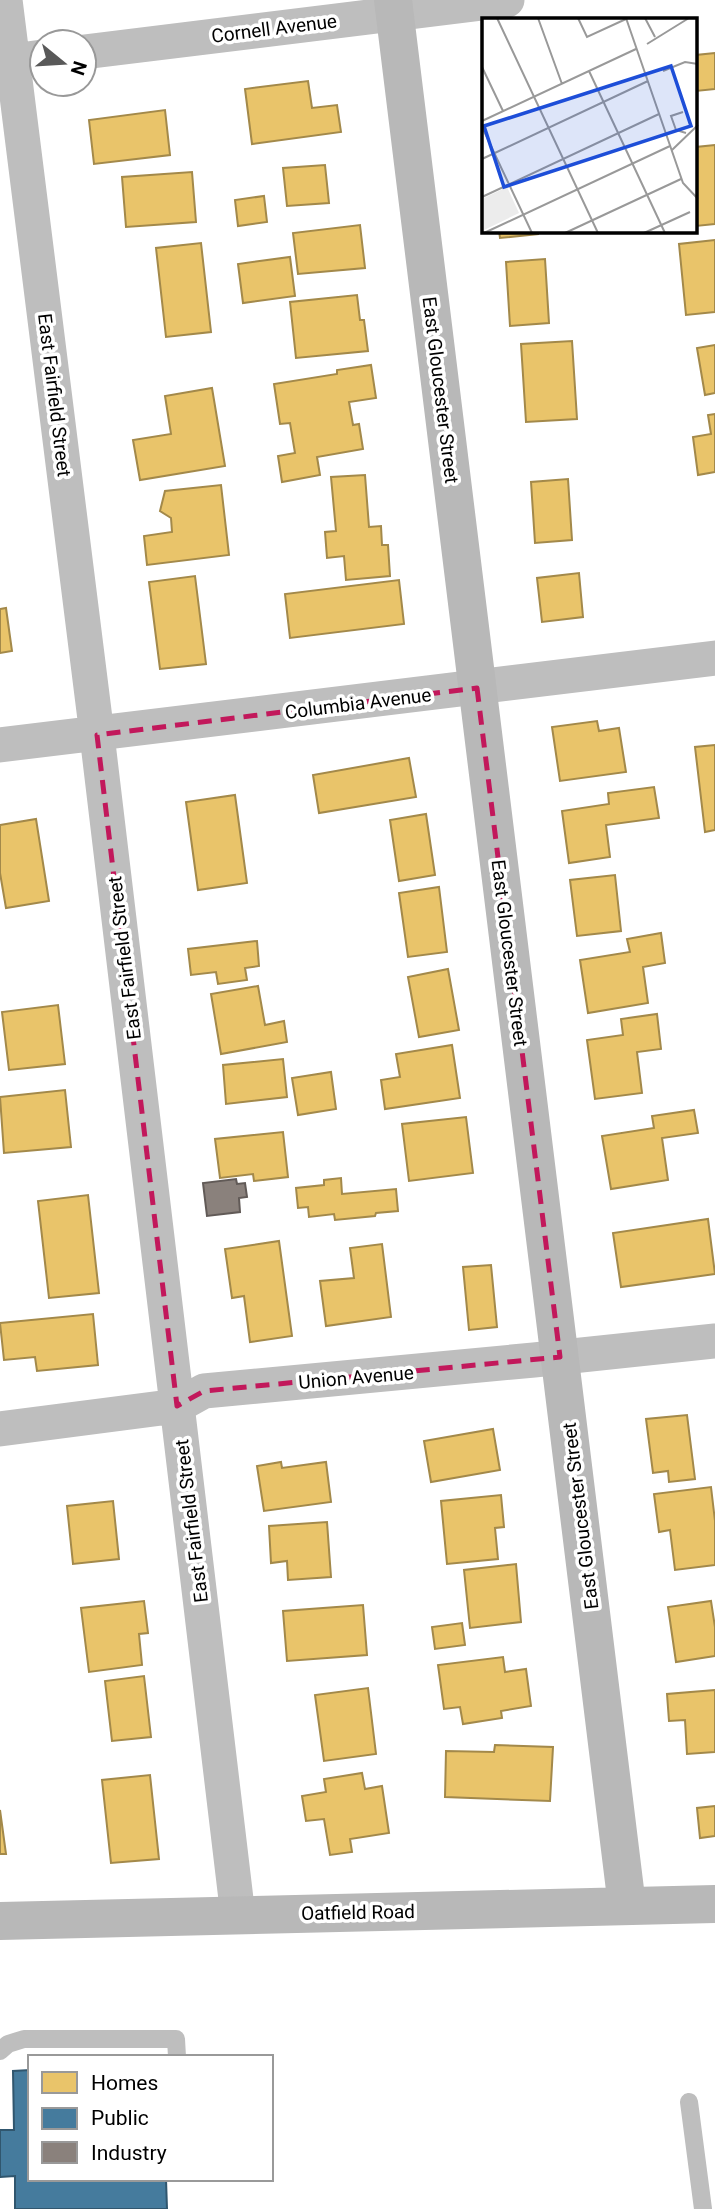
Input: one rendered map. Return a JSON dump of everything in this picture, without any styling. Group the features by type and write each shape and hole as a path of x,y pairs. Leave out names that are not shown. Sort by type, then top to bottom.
{"street":[{"name":"East Fairfield Street","path":"5,0 18,60 238,1916"},
{"name":"Cornell Avenue","path":"98,50 393,7 507,0"},
{"name":"East Gloucester Street","path":"393,7 627,1906"},
{"name":"Columbia Avenue","path":"0,745 715,658"},
{"name":"Union Avenue","path":"0,1429 177,1406 204,1391 715,1340"},
{"name":"Oatfield Road","path":"0,1920 715,1904"}],"lane":[{"path":"0,2051 8,2044 24,2039 176,2039 177,2055"},
{"path":"689,2102 703,2209"}],"highlighted area":[{"path":"477,688 560,1357 204,1391 177,1406 97,735"}],"building: Homes":[{"path":"715,53 715,89 698,91 698,55"},
{"path":"308,81 312,108 337,105 341,132 252,144 245,89"},
{"path":"165,110 170,155 94,164 89,120"},
{"path":"715,145 715,224 698,226 698,147"},
{"path":"325,165 329,203 287,206 283,168"},
{"path":"192,172 196,222 126,227 122,177"},
{"path":"264,196 267,222 238,226 235,200"},
{"path":"360,225 365,268 298,274 293,233"},
{"path":"499,233 538,233 538,234 500,238"},
{"path":"715,240 715,312 686,315 679,244"},
{"path":"201,243 211,332 166,337 156,248"},
{"path":"290,257 295,296 243,303 238,264"},
{"path":"545,259 549,323 510,326 506,262"},
{"path":"357,295 368,351 296,358 290,302"},
{"path":"572,341 577,419 526,422 521,344"},
{"path":"715,345 715,393 705,395 697,348"},
{"path":"371,365 376,398 349,402 353,425 359,424 363,449 317,457 320,475 282,482 278,456 295,453 290,423 280,424 274,384 337,374 337,370"},
{"path":"212,388 225,466 140,480 133,440 171,434 165,396"},
{"path":"715,414 715,472 698,475 693,437 711,434 708,415"},
{"path":"365,475 369,527 381,526 382,545 388,545 390,576 346,580 344,556 327,558 325,532 336,531 331,477"},
{"path":"568,479 572,540 535,543 531,482"},
{"path":"221,485 229,555 147,565 144,536 172,532 171,518 160,511 165,491"},
{"path":"579,573 583,617 542,622 537,578"},
{"path":"195,576 206,664 160,669 149,582"},
{"path":"399,580 404,624 290,638 285,594"},
{"path":"6,608 12,651 0,653 0,609"},
{"path":"597,721 599,731 619,728 626,772 560,781 552,727"},
{"path":"715,745 715,830 705,832 695,747"},
{"path":"409,758 416,797 319,813 313,775"},
{"path":"654,787 659,818 606,825 610,857 569,863 562,811 609,804 608,793"},
{"path":"235,795 247,883 198,890 186,802"},
{"path":"426,814 435,875 399,881 390,820"},
{"path":"36,819 49,901 6,908 0,873 0,825"},
{"path":"615,875 621,931 577,936 570,880"},
{"path":"439,887 447,952 408,957 399,893"},
{"path":"661,933 665,963 643,967 648,1003 588,1013 580,960 630,952 627,939"},
{"path":"257,941 259,966 245,968 247,980 218,984 216,972 191,975 188,949"},
{"path":"448,969 459,1030 419,1037 408,977"},
{"path":"258,986 265,1025 284,1021 287,1042 221,1054 211,994"},
{"path":"58,1005 65,1064 9,1070 2,1012"},
{"path":"657,1014 661,1049 637,1052 642,1093 595,1099 587,1040 623,1035 621,1019"},
{"path":"452,1045 460,1098 385,1109 381,1080 400,1077 396,1054"},
{"path":"283,1059 287,1097 226,1104 223,1065"},
{"path":"331,1072 336,1109 298,1115 292,1078"},
{"path":"65,1090 71,1147 4,1153 0,1097"},
{"path":"694,1110 698,1133 662,1138 668,1180 611,1189 602,1136 654,1128 652,1116"},
{"path":"466,1117 473,1173 409,1181 402,1124"},
{"path":"283,1132 288,1177 254,1181 253,1174 220,1178 215,1139"},
{"path":"341,1178 342,1194 396,1189 398,1211 335,1220 334,1214 309,1217 308,1207 298,1208 296,1188 324,1185 324,1180"},
{"path":"88,1195 99,1293 49,1298 38,1201"},
{"path":"708,1219 715,1274 621,1287 613,1233"},
{"path":"279,1241 292,1336 250,1342 244,1296 232,1298 225,1249"},
{"path":"382,1244 391,1317 326,1326 320,1281 354,1278 350,1248"},
{"path":"491,1265 497,1327 469,1330 463,1267"},
{"path":"93,1314 98,1365 37,1371 35,1357 4,1360 0,1323"},
{"path":"687,1415 695,1479 669,1482 668,1471 653,1473 646,1419"},
{"path":"493,1429 500,1470 431,1482 424,1441"},
{"path":"281,1462 282,1468 326,1462 331,1502 264,1511 257,1466"},
{"path":"711,1487 715,1521 715,1565 675,1570 670,1530 659,1532 654,1494"},
{"path":"501,1495 504,1527 495,1528 498,1559 447,1564 441,1501"},
{"path":"113,1501 119,1559 73,1564 67,1506"},
{"path":"327,1522 331,1577 288,1580 287,1561 271,1563 269,1526"},
{"path":"516,1564 521,1622 470,1628 464,1570"},
{"path":"144,1601 148,1633 139,1634 142,1665 89,1672 81,1608"},
{"path":"711,1601 715,1627 715,1656 676,1662 668,1607"},
{"path":"363,1605 367,1655 287,1661 283,1611"},
{"path":"462,1623 465,1645 435,1649 432,1627"},
{"path":"503,1657 505,1672 526,1669 531,1706 501,1711 502,1718 463,1724 460,1707 444,1709 438,1665"},
{"path":"144,1676 151,1737 112,1741 105,1681"},
{"path":"368,1688 376,1754 324,1761 315,1695"},
{"path":"715,1690 715,1752 687,1754 685,1720 669,1721 667,1694"},
{"path":"495,1745 553,1747 550,1801 445,1797 446,1751 494,1752"},
{"path":"362,1773 365,1789 382,1786 389,1833 350,1839 352,1852 330,1855 324,1819 306,1821 302,1796 326,1792 324,1779"},
{"path":"150,1775 159,1859 111,1863 102,1780"},
{"path":"715,1806 715,1836 700,1838 697,1808"},
{"path":"0,1810 6,1854 0,1854"}],"building: Public":[{"path":"28,2070 28,2181 166,2181 167,2209 15,2209 15,2176 0,2177 0,2130 14,2130 13,2071"}],"building: Industry":[{"path":"236,1179 237,1184 245,1183 247,1197 239,1198 240,1212 207,1216 203,1183"}]}
